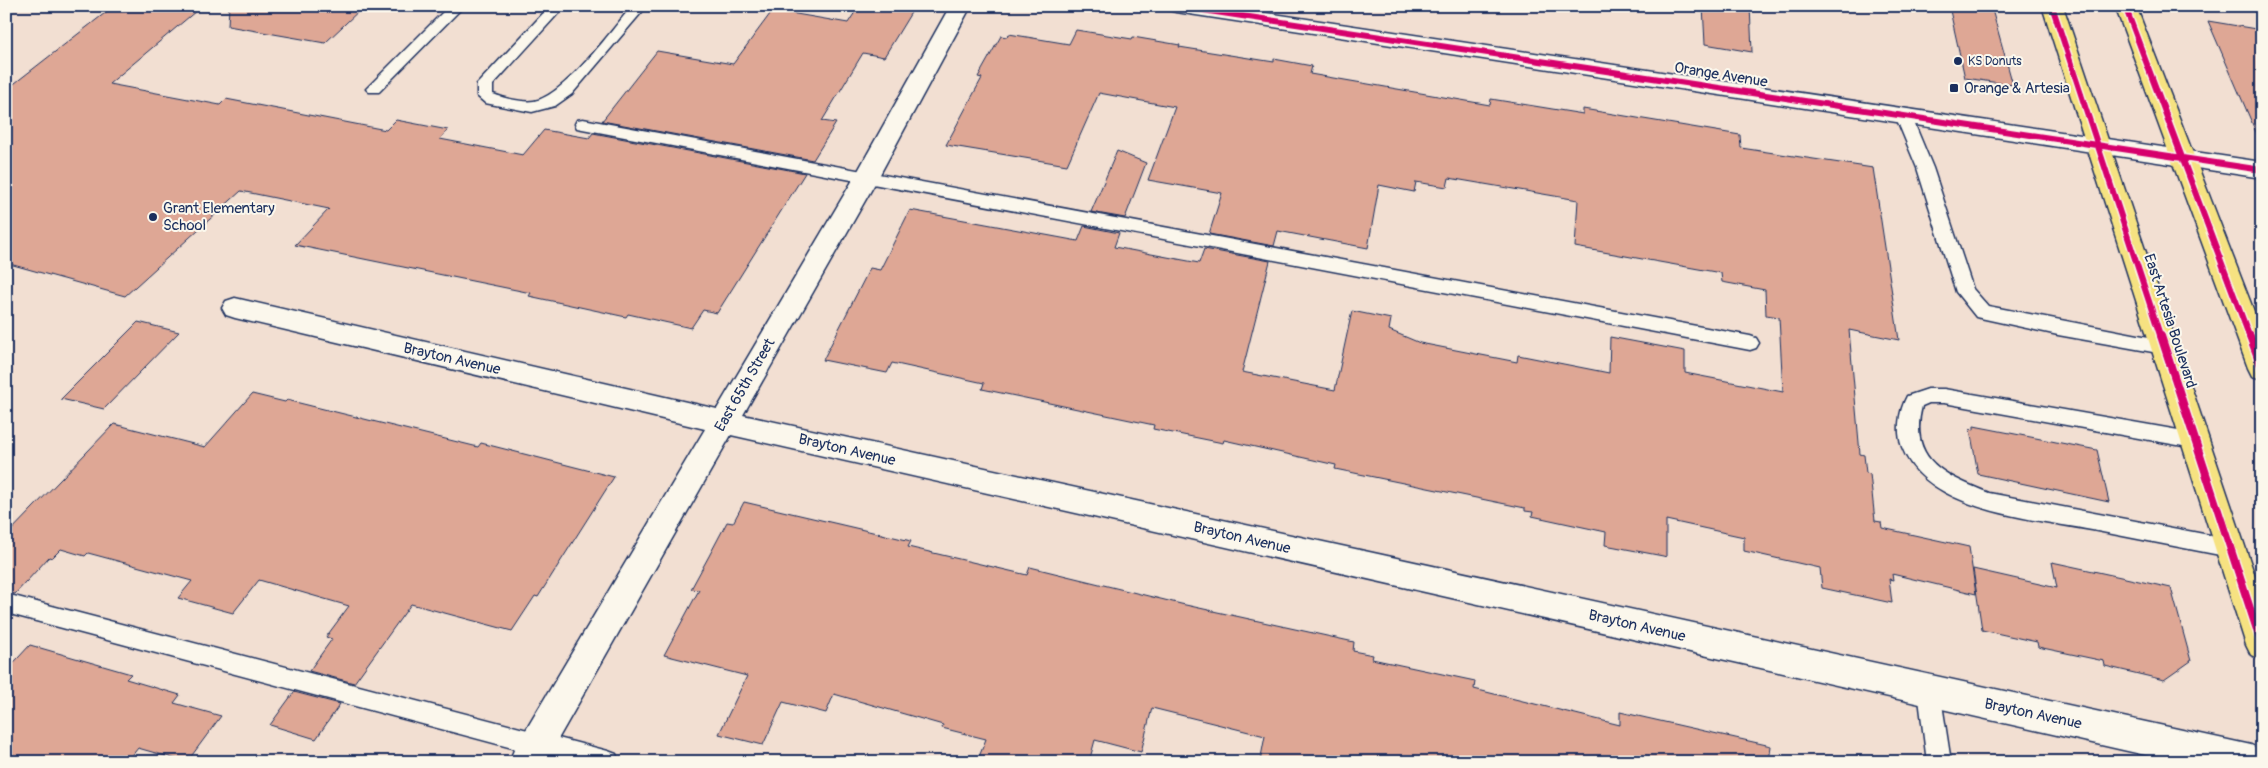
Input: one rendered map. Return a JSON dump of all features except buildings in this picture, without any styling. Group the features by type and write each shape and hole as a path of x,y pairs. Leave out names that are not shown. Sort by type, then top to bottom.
{"main road":[{"name":"East Artesia Boulevard","path":"2052,6 2262,644"},
{"path":"2125,6 2262,368"}],"street":[{"name":"East 65th Street","path":"532,752 866,178 961,6"},
{"name":"Orange Avenue","path":"1176,6 2262,170"},
{"name":"Brayton Avenue","path":"234,308 723,422 2251,762"}],"lane":[{"path":"374,89 457,6"},
{"path":"558,6 485,84 485,96 490,99 532,107 550,102 567,91 640,6"},
{"path":"1903,116 1925,168 1965,292 1982,312 2164,347"},
{"path":"583,124 1750,343"},
{"path":"2194,440 1944,396 1928,396 1914,401 1907,418 1912,448 1916,456 1926,470 1953,488 1987,501 2230,548"},
{"path":"6,602 532,752 608,762"},
{"path":"1929,691 1939,762"}],"cycle path":[{"path":"1176,6 2262,170"},
{"path":"2052,6 2262,645"},
{"path":"2125,6 2262,368"}],"place":[{"name":"KS Donuts","path":"1958,61"},
{"name":"Orange & Artesia","path":"1954,88"},
{"name":"Grant Elementary School","path":"153,217"}]}
